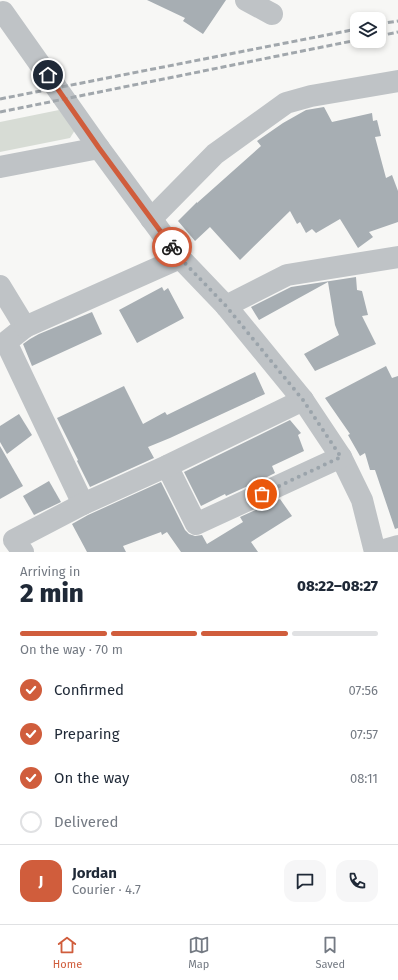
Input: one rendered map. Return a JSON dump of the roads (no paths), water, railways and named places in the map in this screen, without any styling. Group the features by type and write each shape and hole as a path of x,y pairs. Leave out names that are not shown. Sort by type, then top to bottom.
{"street":[{"path":"246,0 272,14"},
{"path":"5,9 99,148 180,258 226,306 303,400 341,457 362,500 376,552 398,546"},
{"path":"151,219 215,154 286,103 311,96 398,80"},
{"path":"0,167 99,148"},
{"path":"226,306 287,275 398,256"},
{"path":"83,504 6,342 25,327 180,258"},
{"path":"0,286 25,327"},
{"path":"23,552 14,540 83,504 167,466 303,400"},
{"path":"167,466 196,524 341,457"}],"railway":[{"path":"386,23 398,21"},
{"path":"0,99 350,30"},
{"path":"386,35 398,32"},
{"path":"0,112 350,41"}]}
